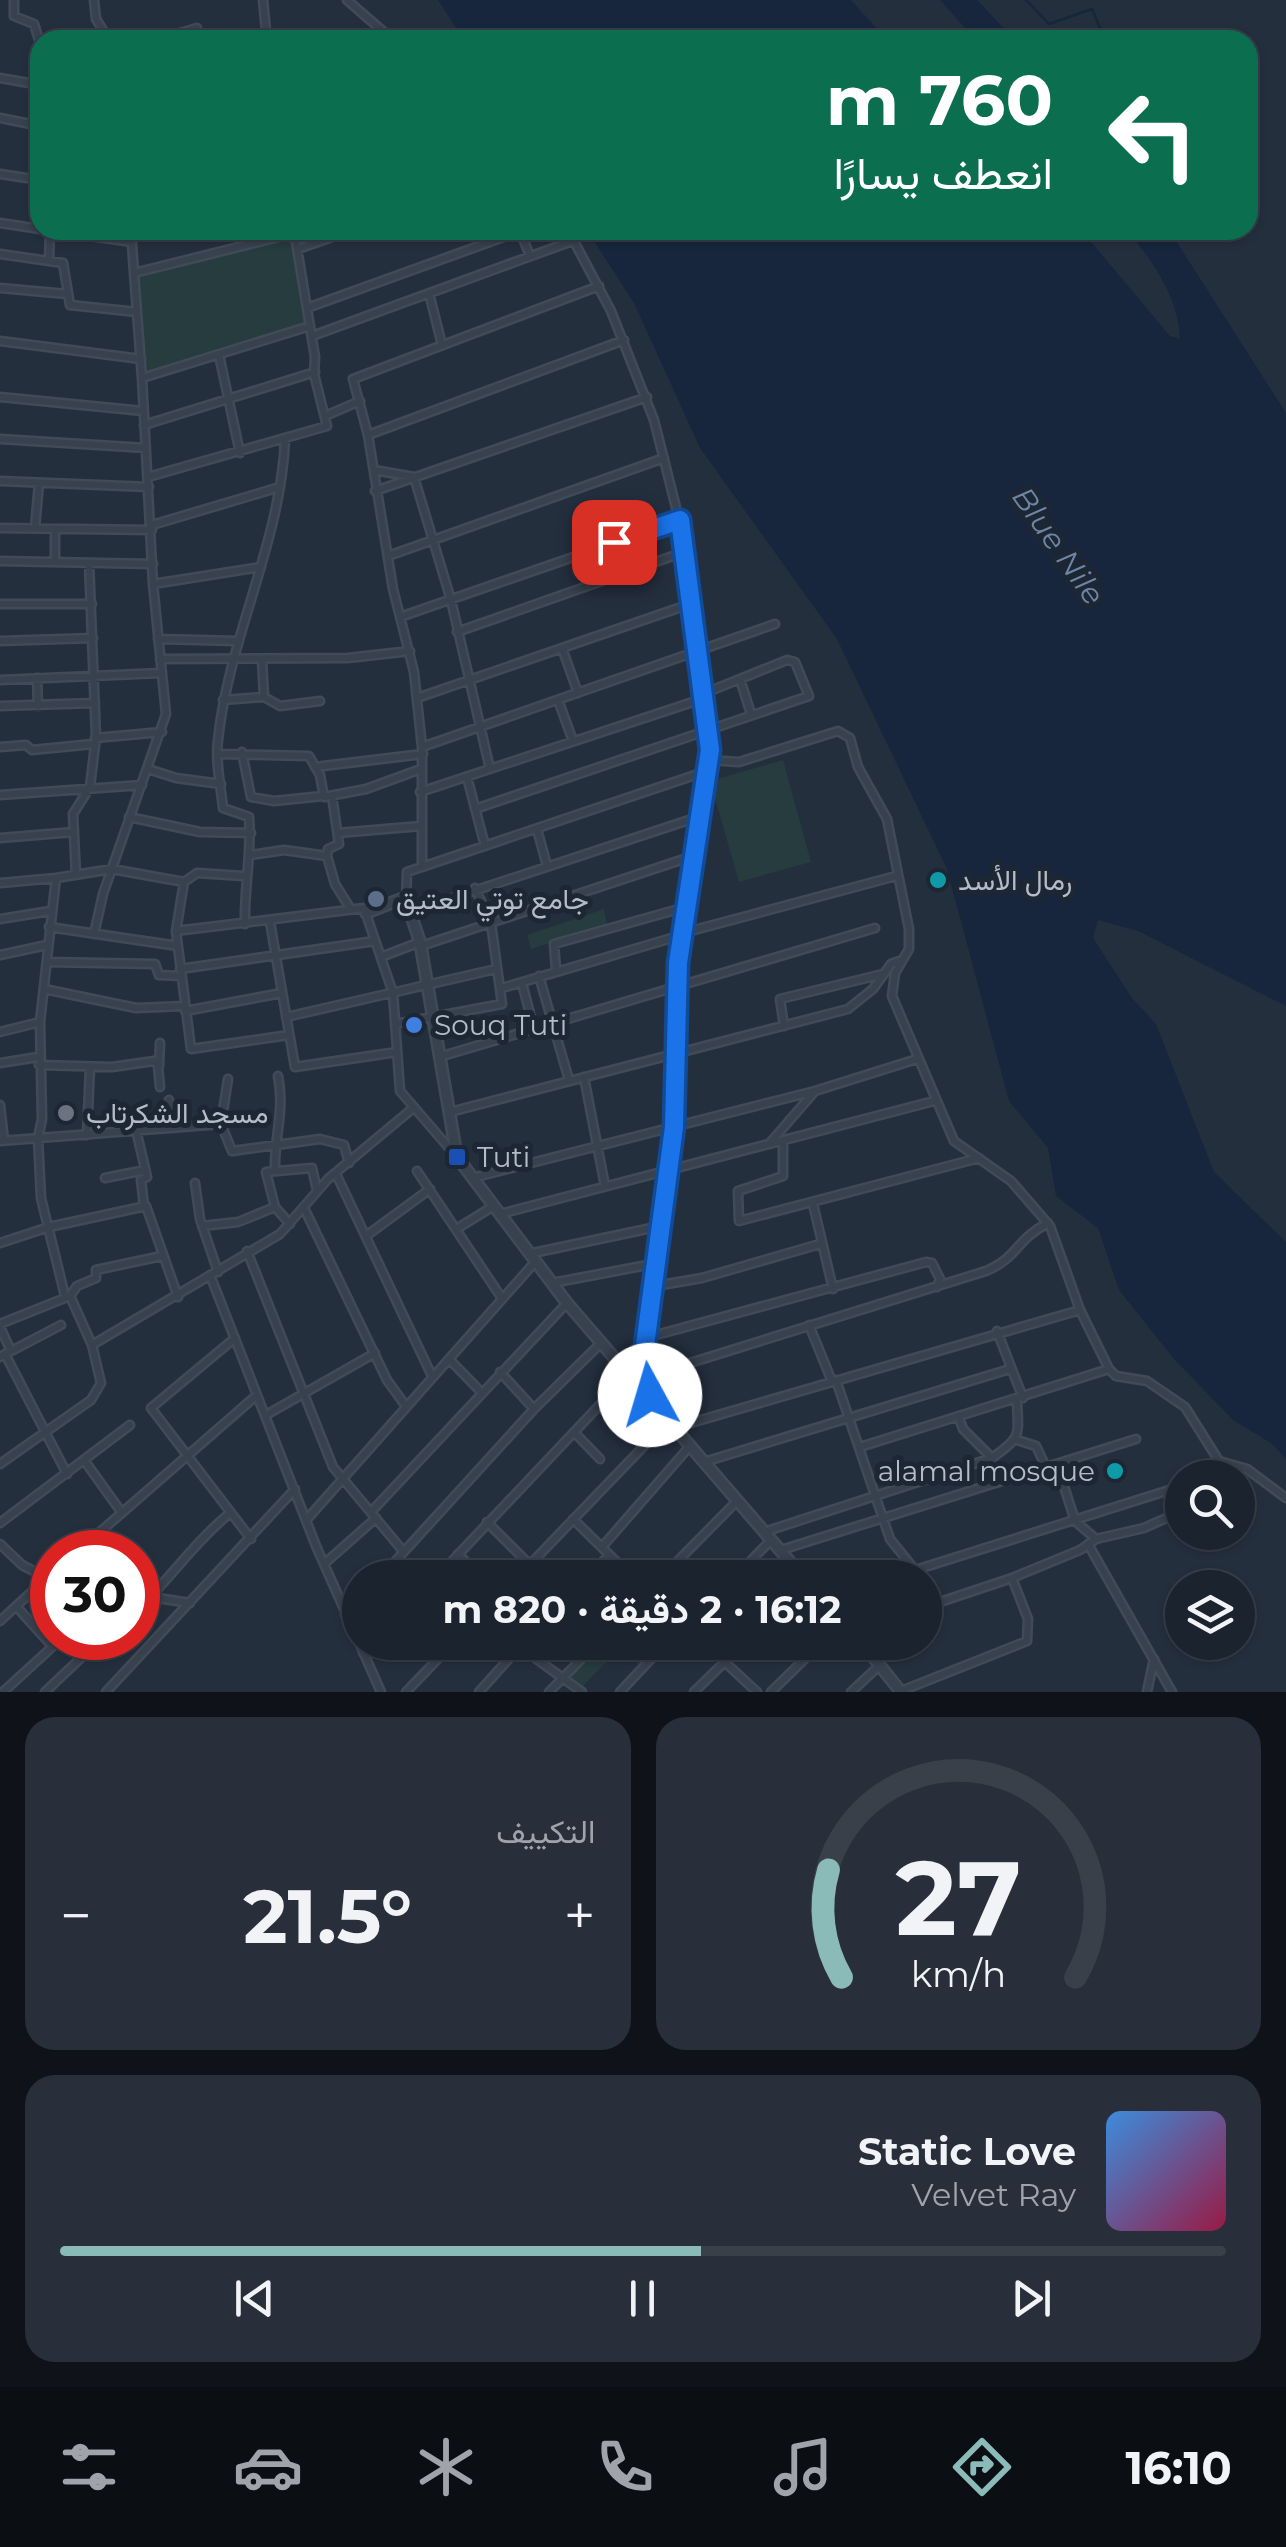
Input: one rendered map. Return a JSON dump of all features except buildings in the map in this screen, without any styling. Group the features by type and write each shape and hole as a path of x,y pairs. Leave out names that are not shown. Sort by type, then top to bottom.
{"street":[{"path":"14,0 14,16 34,24 36,30"},
{"path":"94,0 96,18 103,30"},
{"path":"263,0 266,30"},
{"path":"347,0 382,30"},
{"path":"192,30 197,28"},
{"path":"0,78 30,83"},
{"path":"0,118 30,124"},
{"path":"0,174 30,178"},
{"path":"0,222 30,227"},
{"path":"49,240 49,261"},
{"path":"94,934 112,869 166,714 153,584 132,242 118,240"},
{"path":"134,273 263,240"},
{"path":"148,477 286,441 327,426 314,374 317,371 296,240"},
{"path":"298,249 324,240"},
{"path":"307,308 496,240"},
{"path":"524,240 530,256"},
{"path":"312,336 575,240 648,397 687,551 708,730 707,771 690,857 678,985 674,1127 646,1338 650,1395"},
{"path":"0,254 64,264 70,305 137,312"},
{"path":"422,866 418,698 354,377 599,286"},
{"path":"0,288 67,294"},
{"path":"429,293 442,345"},
{"path":"142,378 310,326"},
{"path":"368,435 624,340"},
{"path":"0,342 140,359"},
{"path":"220,355 240,453"},
{"path":"144,425 317,371"},
{"path":"0,397 144,411"},
{"path":"375,491 648,397"},
{"path":"325,416 360,402"},
{"path":"0,439 146,448"},
{"path":"245,924 244,876 251,855 249,817 224,810 218,754 223,700 261,567 280,487 286,441"},
{"path":"388,556 664,458"},
{"path":"374,470 414,477"},
{"path":"414,477 451,600 490,769"},
{"path":"0,481 149,487"},
{"path":"35,528 39,483"},
{"path":"0,528 152,527 280,487"},
{"path":"400,617 680,520"},
{"path":"54,528 55,562"},
{"path":"457,632 687,551"},
{"path":"0,562 153,564"},
{"path":"76,875 74,806 90,788 96,703 89,563"},
{"path":"153,584 261,567"},
{"path":"418,698 694,602"},
{"path":"0,604 92,604"},
{"path":"314,767 422,750 774,624"},
{"path":"0,641 92,638"},
{"path":"158,639 238,642"},
{"path":"562,648 578,693"},
{"path":"160,658 262,660 410,652"},
{"path":"262,660 264,697"},
{"path":"420,792 705,695 787,660 795,662 809,696 476,809"},
{"path":"0,680 161,673"},
{"path":"37,678 38,706"},
{"path":"740,679 750,714"},
{"path":"223,700 264,697 280,706 320,701"},
{"path":"558,700 574,741"},
{"path":"0,706 96,703"},
{"path":"708,760 739,762 838,731 845,733 862,777 887,819 910,942 900,960 892,996 954,1141 1011,1181 1048,1223 1080,1310 1109,1369 1116,1376 1147,1380 1185,1407 1210,1452 1220,1460"},
{"path":"0,748 26,746 32,750 162,732"},
{"path":"242,752 251,797 274,802 327,796 421,769"},
{"path":"218,754 310,756 338,833 339,844 328,849 327,856 335,884 350,908"},
{"path":"148,769 176,778 221,784"},
{"path":"457,1157 420,944 406,900 407,872 707,771"},
{"path":"467,777 485,846"},
{"path":"0,795 142,785"},
{"path":"410,912 699,817"},
{"path":"129,818 200,832 250,833"},
{"path":"338,833 421,826"},
{"path":"537,828 547,866"},
{"path":"0,838 74,832"},
{"path":"251,855 284,850 327,856"},
{"path":"381,957 690,857"},
{"path":"0,884 112,869 184,882 197,873 244,876"},
{"path":"475,888 491,923 497,988 502,988 896,876"},
{"path":"0,1464 98,1393 101,1372 92,1344 67,1296 41,1198 40,1022 56,878"},
{"path":"184,882 176,931 191,1049 288,1035"},
{"path":"366,913 406,900"},
{"path":"556,970 554,944 686,907"},
{"path":"176,931 364,908 393,993 400,1090 412,1109 457,1157 567,1303 789,1560"},
{"path":"0,920 50,912"},
{"path":"270,922 294,1067 397,1052"},
{"path":"49,927 178,946"},
{"path":"439,1057 875,928"},
{"path":"47,962 155,964 159,976 376,941"},
{"path":"0,955 48,945"},
{"path":"450,1112 858,1006 882,974 900,960"},
{"path":"286,1017 496,969"},
{"path":"784,1026 780,1000 882,974"},
{"path":"539,976 569,1080"},
{"path":"522,984 534,1028"},
{"path":"395,1024 502,1004 502,988"},
{"path":"44,989 136,1008 185,1008 282,994"},
{"path":"0,1032 40,1022"},
{"path":"160,1043 160,1087"},
{"path":"471,1178 815,1092 917,1059"},
{"path":"0,1063 39,1061 90,1067 154,1061 158,1066"},
{"path":"87,1135 90,1067"},
{"path":"275,1170 274,1146 283,1114 278,1076"},
{"path":"584,1076 605,1186"},
{"path":"228,1079 221,1124 232,1151 316,1139 344,1144 349,1163"},
{"path":"768,1145 815,1092"},
{"path":"169,1100 172,1128"},
{"path":"458,1228 495,1211 783,1142 934,1101"},
{"path":"0,1105 2,1141 136,1134 221,1124"},
{"path":"92,1344 178,1297 290,1224 336,1174 412,1109"},
{"path":"136,1134 146,1178 141,1180 144,1206"},
{"path":"783,1142 783,1176 738,1191 739,1222 979,1158"},
{"path":"290,1224 276,1208 265,1173 312,1168 317,1192"},
{"path":"106,1178 145,1170"},
{"path":"417,1171 501,1298"},
{"path":"336,1174 432,1376"},
{"path":"195,1182 214,1273 235,1338 342,1609"},
{"path":"366,1236 430,1189"},
{"path":"813,1204 833,1289"},
{"path":"0,1243 48,1227 144,1206 150,1208 178,1297"},
{"path":"202,1226 238,1222 276,1208"},
{"path":"304,1208 387,1380 405,1404"},
{"path":"648,1376 1005,1263 1020,1238 1048,1223"},
{"path":"308,1518 535,1256 661,1226"},
{"path":"655,1286 702,1278 820,1244"},
{"path":"247,1251 332,1467 404,1551"},
{"path":"67,1474 5,1354 0,1326 67,1296 77,1286 96,1278 96,1270 162,1256"},
{"path":"646,1338 926,1262 932,1263 940,1278 937,1287"},
{"path":"552,1282 658,1263"},
{"path":"324,1564 567,1303"},
{"path":"533,1560 673,1423 1080,1310"},
{"path":"5,1354 61,1325"},
{"path":"809,1325 850,1418 890,1538 908,1560"},
{"path":"749,1560 768,1536 876,1492 992,1458 1017,1440 1020,1399 997,1331"},
{"path":"235,1338 151,1408 252,1540"},
{"path":"397,1559 534,1409 602,1342"},
{"path":"266,1415 376,1352"},
{"path":"449,1359 482,1394"},
{"path":"704,1462 1010,1369"},
{"path":"860,1447 1109,1369"},
{"path":"500,1372 534,1409"},
{"path":"452,1560 629,1374"},
{"path":"103,1530 257,1395"},
{"path":"959,1418 963,1429 992,1458"},
{"path":"2,1518 130,1425"},
{"path":"574,1432 600,1459"},
{"path":"781,1550 1136,1439"},
{"path":"1017,1440 1036,1446 1046,1467"},
{"path":"602,1548 691,1445"},
{"path":"982,1489 990,1476 992,1458"},
{"path":"84,1460 122,1513"},
{"path":"1057,1464 1075,1521 1096,1538"},
{"path":"1255,1475 1286,1498"},
{"path":"106,1692 252,1540 281,1498 295,1489"},
{"path":"942,1562 1165,1492"},
{"path":"679,1560 737,1501"},
{"path":"160,1586 190,1549 230,1512"},
{"path":"573,1519 614,1560"},
{"path":"942,1601 1012,1578 1096,1538 1144,1528 1165,1519"},
{"path":"487,1522 525,1560"},
{"path":"0,1544 30,1568"},
{"path":"1088,1544 1172,1692"},
{"path":"458,1554 464,1560"},
{"path":"604,1560 609,1555"},
{"path":"876,1660 901,1691 1027,1641 1028,1618 1012,1578"},
{"path":"0,1621 30,1594"},
{"path":"160,1598 190,1603"},
{"path":"16,1606 30,1622"},
{"path":"1147,1692 1154,1656"},
{"path":"3,1692 37,1660"},
{"path":"45,1692 79,1660"},
{"path":"366,1660 381,1692"},
{"path":"406,1692 437,1660"},
{"path":"478,1692 505,1660"},
{"path":"540,1660 582,1692"},
{"path":"549,1692 580,1660"},
{"path":"620,1692 649,1660"},
{"path":"771,1692 804,1660"},
{"path":"694,1692 725,1662 757,1692"},
{"path":"851,1692 880,1665"}],"green space":[{"path":"294,240 307,323 144,373 137,277"},
{"path":"783,760 811,862 739,882 710,781"},
{"path":"604,909 607,925 531,949 527,935"},
{"path":"584,1660 608,1660 582,1687 568,1677"}],"water":[{"path":"438,0 851,0 878,30 458,30"},
{"path":"940,0 977,0 1006,30 967,30"},
{"name":"Blue Nile","path":"593,240 1089,240 1170,336 1180,339 1170,295 1134,240 1175,240 1286,413 1286,1006 1138,931 1098,920 1093,938 1132,998 1156,1024 1214,1172 1286,1242 1286,1459 1271,1443 1233,1420 1174,1359 1119,1290 1098,1228 1056,1196 1048,1148 1009,1101 947,869 837,639 700,448 634,303"}],"waterway":[{"path":"1026,0 1049,24 1092,9 1101,30"}],"place":[{"name":"رمال الأسد","path":"938,880"},
{"name":"جامع توتي العتيق","path":"376,899"},
{"name":"Souq Tuti","path":"414,1025"},
{"name":"مسجد الشكرتاب","path":"66,1113"},
{"name":"Tuti","path":"457,1157"},
{"name":"alamal mosque","path":"1115,1471"}],"route":[{"path":"614,542 680,520 710,750 690,857 678,963 674,1127 644,1353 650,1395"}]}
